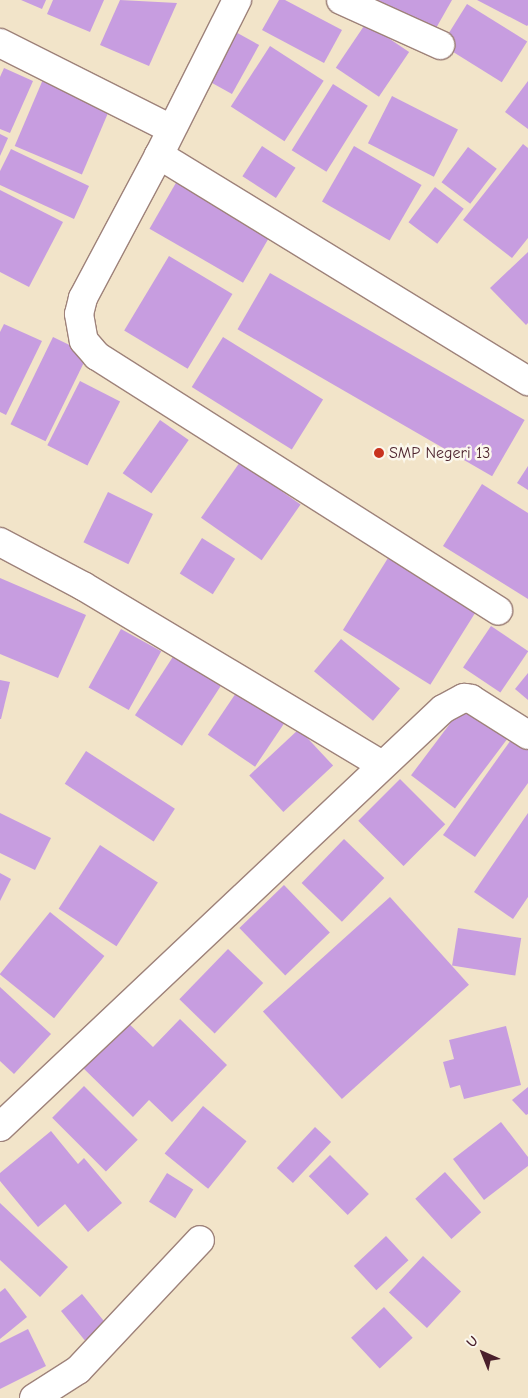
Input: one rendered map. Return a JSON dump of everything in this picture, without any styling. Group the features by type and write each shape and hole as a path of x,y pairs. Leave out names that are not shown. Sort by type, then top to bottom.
{"street":[{"path":"238,0 159,155 82,298 79,314 84,341 98,356 498,610"},
{"path":"341,0 440,45"},
{"path":"0,43 171,130"},
{"path":"159,155 528,381"},
{"path":"0,542 83,586 382,765"},
{"path":"0,1127 443,709 464,698 479,702 528,735"},
{"path":"34,1398 78,1370 200,1240"}],"building":[{"path":"21,0 46,0 42,9"},
{"path":"53,0 104,0 90,32 47,14"},
{"path":"120,0 177,3 149,66 100,45"},
{"path":"279,0 285,0 342,30 324,63 262,30"},
{"path":"379,0 452,0 431,37 376,6"},
{"path":"477,0 528,0 528,25 527,26"},
{"path":"467,4 527,42 502,82 442,45"},
{"path":"366,23 409,52 379,97 336,68"},
{"path":"232,30 259,45 232,94 205,79"},
{"path":"270,46 324,81 284,141 231,106"},
{"path":"4,68 33,81 10,133 0,129 0,77"},
{"path":"44,77 111,106 82,175 15,146"},
{"path":"528,81 528,129 505,112"},
{"path":"333,84 368,106 326,172 292,150"},
{"path":"392,96 458,130 434,177 368,143"},
{"path":"0,134 8,138 0,156"},
{"path":"523,144 528,148 528,238 512,258 463,220"},
{"path":"262,146 296,168 276,198 242,176"},
{"path":"354,146 422,185 390,240 322,201"},
{"path":"468,147 497,169 470,204 442,182"},
{"path":"11,149 89,186 74,219 0,185 0,171"},
{"path":"177,181 271,235 243,283 150,229"},
{"path":"435,187 464,209 437,244 409,222"},
{"path":"0,190 63,222 29,287 0,272"},
{"path":"528,252 528,323 526,325 490,288"},
{"path":"169,256 232,294 188,369 124,331"},
{"path":"270,273 525,420 492,476 238,329"},
{"path":"4,324 42,341 6,415 0,412 0,332"},
{"path":"53,337 88,354 46,441 10,424"},
{"path":"223,337 323,400 292,450 192,387"},
{"path":"80,381 120,401 87,466 47,445"},
{"path":"160,420 189,440 151,493 123,473"},
{"path":"240,462 301,504 262,560 201,518"},
{"path":"528,466 528,490 517,483"},
{"path":"482,484 528,513 528,599 443,546"},
{"path":"108,492 153,514 128,564 83,542"},
{"path":"202,538 235,559 213,594 180,574"},
{"path":"388,558 475,613 430,685 343,630"},
{"path":"0,578 86,615 58,678 0,654"},
{"path":"491,626 528,651 500,693 463,667"},
{"path":"121,629 161,651 129,710 89,688"},
{"path":"341,639 400,688 373,721 314,671"},
{"path":"178,649 225,679 182,746 135,715"},
{"path":"528,673 528,700 515,689"},
{"path":"0,680 10,682 1,719 0,719"},
{"path":"238,690 285,722 255,767 208,735"},
{"path":"464,705 508,738 455,808 411,775"},
{"path":"299,729 333,766 283,812 249,775"},
{"path":"513,737 528,747 528,783 475,857 443,835"},
{"path":"86,751 175,809 154,841 65,784"},
{"path":"400,779 445,824 404,866 358,821"},
{"path":"0,813 51,838 35,870 0,853"},
{"path":"528,813 528,897 513,919 474,892"},
{"path":"344,839 384,878 342,922 302,883"},
{"path":"100,845 158,883 116,946 59,909"},
{"path":"0,873 11,879 0,901"},
{"path":"284,885 330,932 285,976 239,928"},
{"path":"390,897 469,985 342,1099 263,1011"},
{"path":"50,912 104,956 54,1018 0,974"},
{"path":"458,928 521,938 515,976 452,966"},
{"path":"228,949 263,983 215,1033 179,999"},
{"path":"0,987 51,1034 14,1074 0,1061"},
{"path":"123,1018 153,1047 180,1019 227,1065 172,1122 149,1100 133,1117 78,1063"},
{"path":"506,1026 521,1085 464,1099 460,1085 450,1088 443,1062 454,1059 449,1040"},
{"path":"84,1086 138,1140 106,1172 52,1118"},
{"path":"528,1087 528,1114 526,1115 512,1100"},
{"path":"203,1106 247,1141 208,1189 165,1153"},
{"path":"501,1122 528,1157 528,1166 484,1200 453,1159"},
{"path":"315,1127 331,1142 293,1183 277,1168"},
{"path":"51,1131 78,1164 84,1158 122,1203 88,1232 65,1204 38,1227 0,1181 0,1173"},
{"path":"330,1155 369,1194 348,1215 309,1176"},
{"path":"445,1172 481,1212 451,1239 415,1199"},
{"path":"167,1173 193,1189 175,1218 149,1202"},
{"path":"0,1203 68,1267 40,1297 0,1260"},
{"path":"386,1236 409,1260 376,1290 354,1266"},
{"path":"423,1256 461,1291 427,1328 389,1293"},
{"path":"5,1288 27,1317 0,1339 0,1292"},
{"path":"82,1294 106,1324 85,1341 61,1311"},
{"path":"384,1307 413,1338 380,1368 351,1338"},
{"path":"28,1329 46,1366 0,1389 0,1343"}],"place":[{"name":"SMP Negeri 13","path":"379,453"}]}
